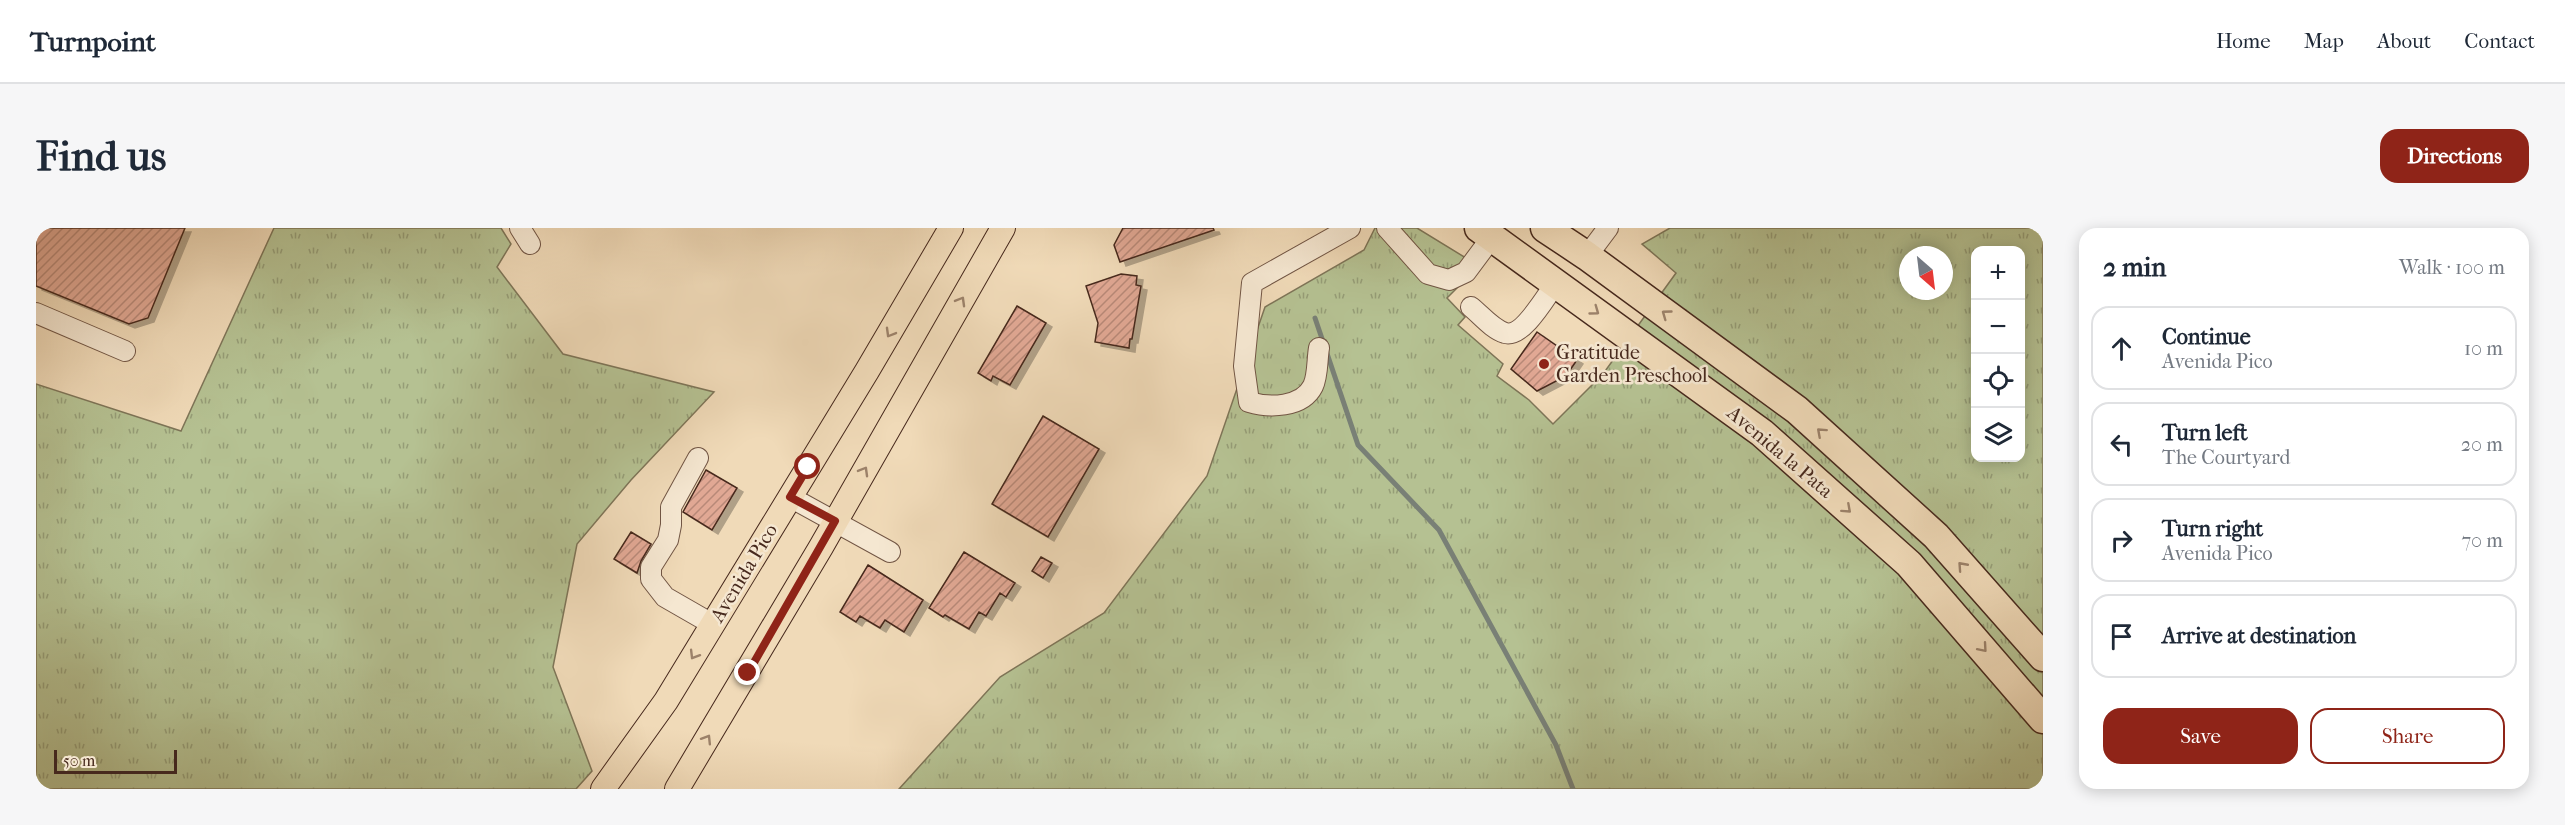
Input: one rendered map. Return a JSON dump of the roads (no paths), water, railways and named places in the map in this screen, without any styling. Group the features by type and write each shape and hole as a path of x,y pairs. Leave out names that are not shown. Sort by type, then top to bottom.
{"highway":[{"name":"Avenida la Pata","path":"1545,228 1587,256 1797,410 1936,536 2043,657"},
{"path":"1495,239 1530,241 1565,266 1587,256"},
{"name":"Avenida la Pata","path":"1495,239 1762,433 1900,556 2043,719"}],"main road":[{"name":"Avenida Pico","path":"603,789 666,701 867,371 951,228"},
{"path":"677,789 748,673 1003,228"}],"street":[{"path":"1319,348 1313,387 1295,403 1263,407 1249,402 1244,366 1252,283 1350,228"},
{"path":"1386,228 1428,274 1449,279 1466,272 1495,239"},
{"path":"1587,256 1608,228"},
{"path":"1471,307 1499,330 1507,334 1516,333 1524,326 1556,283"},
{"path":"36,313 124,351"},
{"path":"698,458 670,507 671,525 668,540 651,567 651,579 665,597 712,624"},
{"path":"790,497 890,552"}],"waterway":[{"path":"1315,318 1358,445 1439,530 1556,745 1573,789"}],"place":[{"name":"Gratitude Garden Preschool","path":"1544,364"}]}
